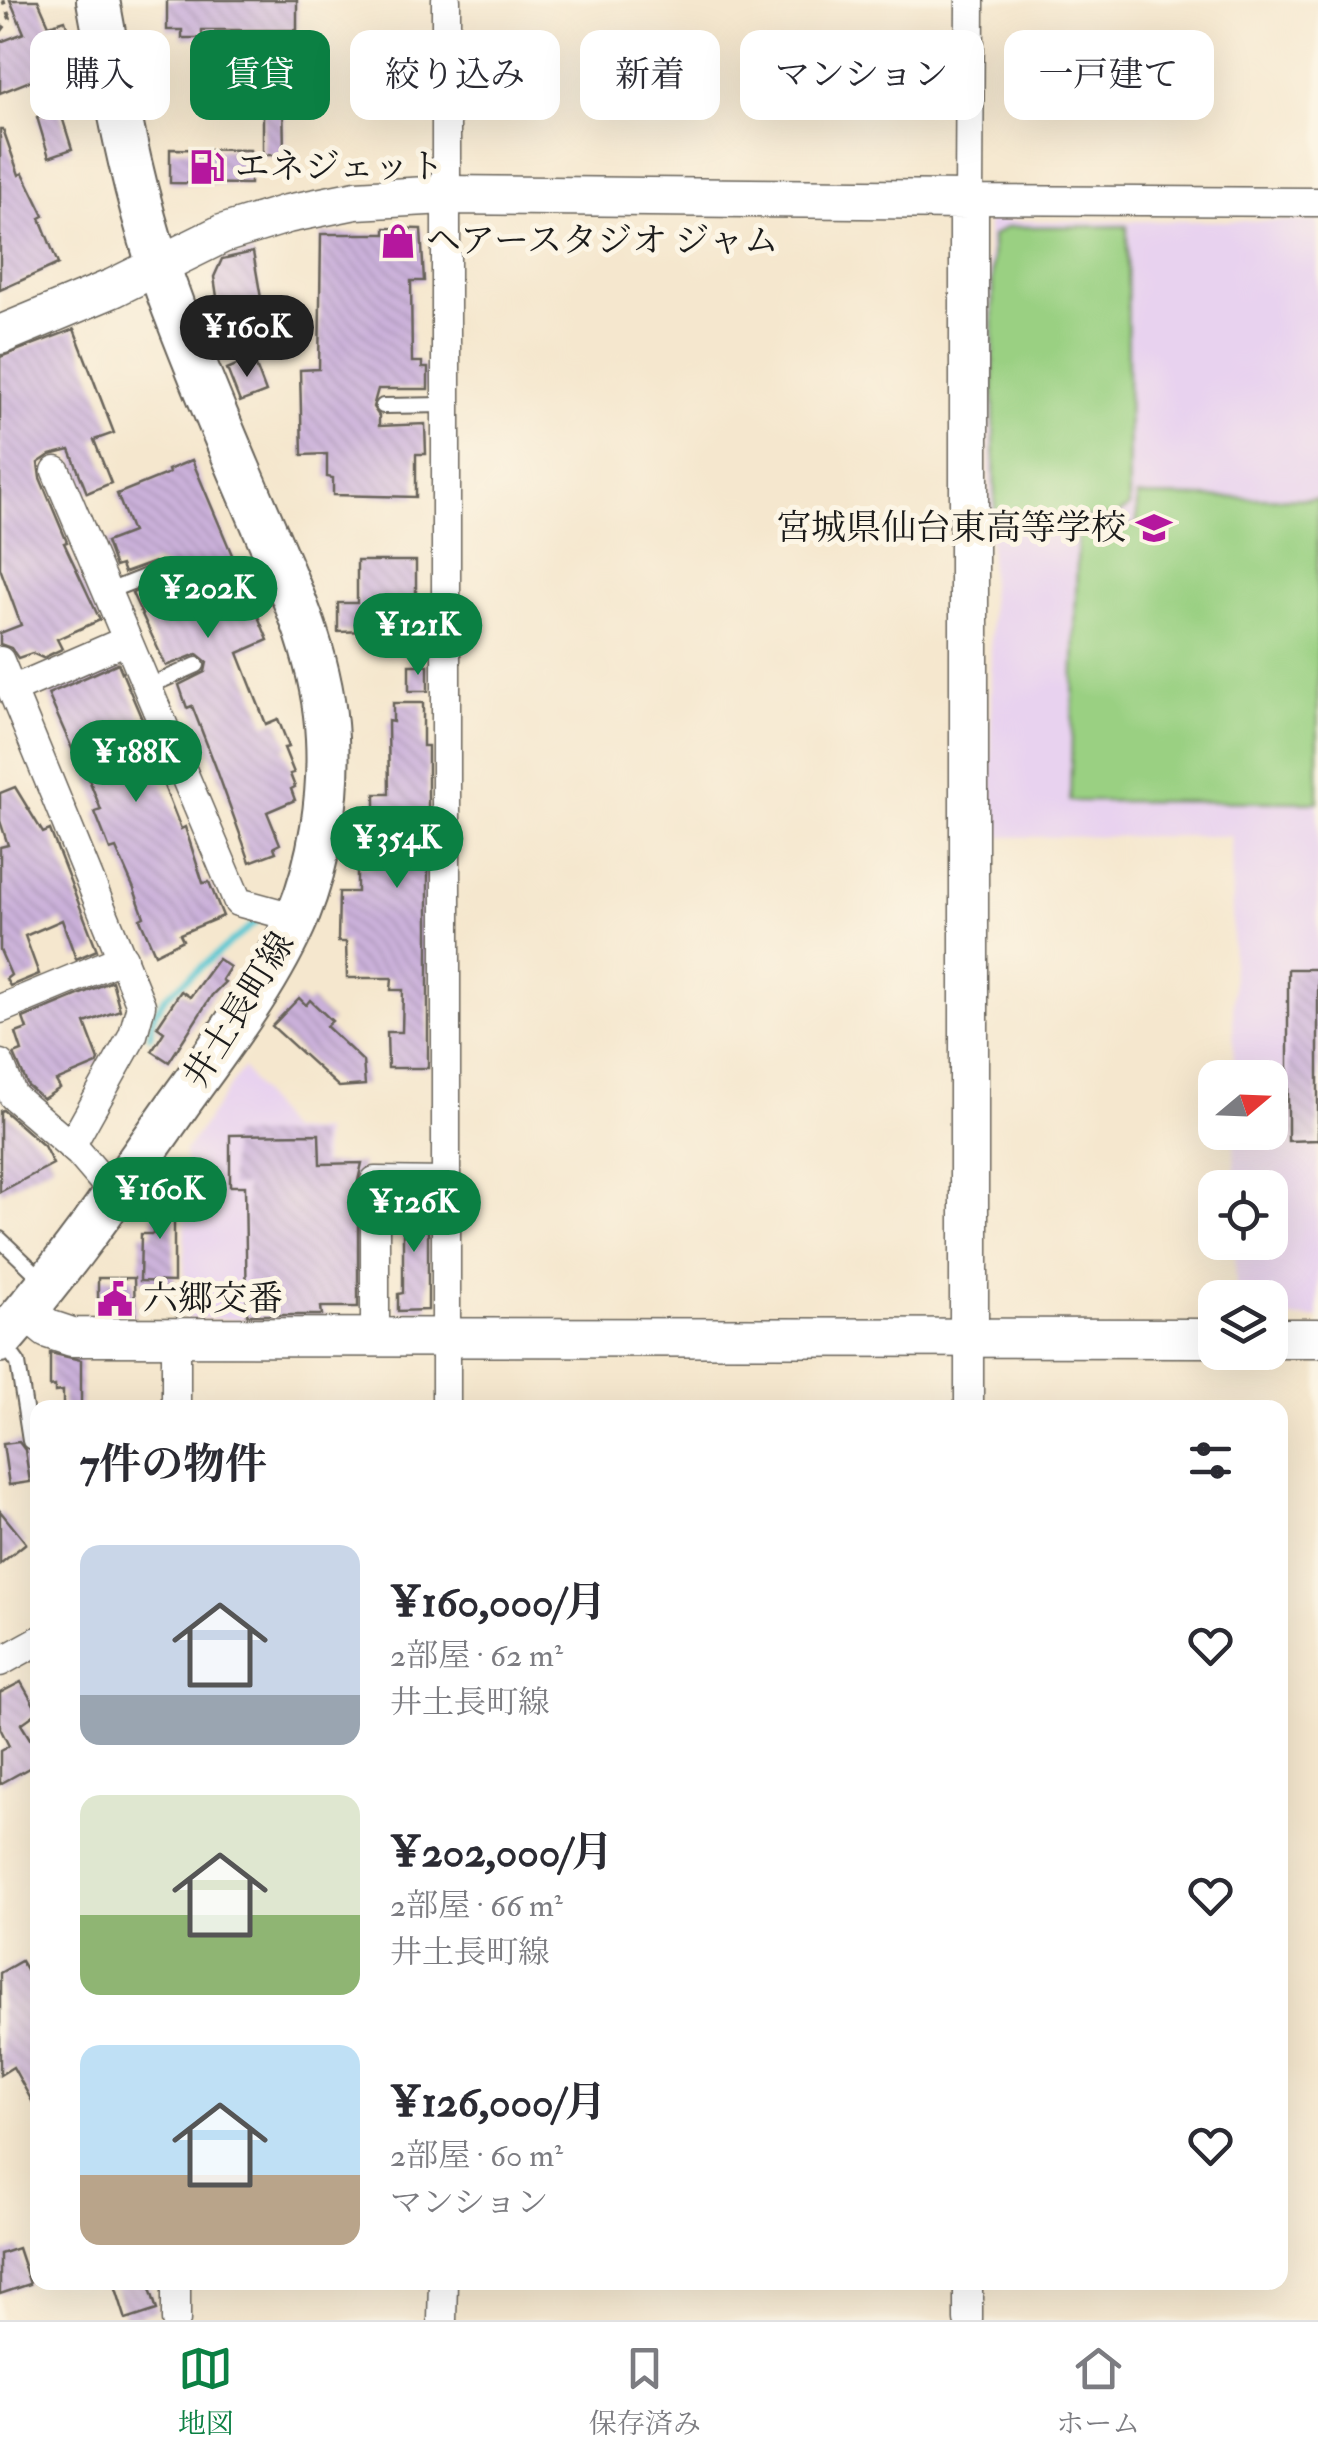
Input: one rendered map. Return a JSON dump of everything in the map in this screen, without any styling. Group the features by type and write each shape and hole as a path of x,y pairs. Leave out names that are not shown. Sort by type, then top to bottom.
{"main road":[{"name":"井土長町線","path":"18,1319 114,1194 254,995 297,918 324,814 327,739 310,637 158,266 129,167 98,0"}],"street":[{"path":"446,0 446,1400"},
{"path":"968,1400 970,0"},
{"path":"0,335 222,234 320,206 356,200 445,195 1318,202"},
{"path":"56,471 238,902 297,918"},
{"path":"12,690 127,640"},
{"path":"0,660 141,1006 132,1035 71,1146"},
{"path":"0,1009 123,958"},
{"path":"0,1064 6,1100 71,1146 114,1194"},
{"path":"374,1337 375,1182 446,1182"},
{"path":"18,1319 72,1337 1198,1338"},
{"path":"176,1337 176,1400"},
{"path":"1288,1338 1318,1338"},
{"path":"0,1662 30,1645"},
{"path":"176,2290 176,2320"},
{"path":"442,2290 442,2320"},
{"path":"968,2290 968,2320"}],"lane":[{"path":"382,406 446,405"},
{"path":"106,592 157,572"},
{"path":"146,686 197,665"},
{"path":"0,1239 18,1319 18,1363 30,1441"}],"path":[{"path":"0,32 10,19 3,0"}],"shaded area":[{"name":"宮城県仙台東高等学校","path":"988,221 1318,221 1318,1318 1288,1318 1288,1280 1236,1280 1235,1260 1288,1260 1288,1170 1235,1170 1234,1150 1288,1150 1288,1060 1234,1060 1231,836 992,837"},
{"path":"243,1068 288,1131 323,1131 325,1320 184,1318 185,1151"}],"green space":[{"path":"1127,226 1129,507 1114,517 995,517 992,236 1007,227"},
{"path":"1137,496 1318,499 1318,802 1070,801 1078,529 1137,525"}],"building":[{"path":"10,0 38,0 49,25 65,20 68,30 30,30 30,81 0,93 0,42 24,33"},
{"path":"167,0 297,0 297,30 190,30 190,38 182,38 182,30 167,30"},
{"path":"38,120 63,120 72,149 49,157"},
{"path":"263,120 283,120 284,155 263,155"},
{"path":"0,129 19,175 23,173 44,216 40,218 58,264 0,290"},
{"path":"170,149 250,150 250,184 170,183"},
{"path":"385,228 421,229 424,281 411,281 412,362 422,362 422,368 428,368 428,389 378,389 373,407 379,416 379,426 425,424 426,454 416,454 416,497 333,495 333,478 327,477 327,454 302,455 300,370 319,369 321,234 385,234"},
{"path":"253,252 266,327 237,332 222,330 214,277 222,259"},
{"path":"74,329 114,433 94,440 111,483 87,493 70,450 38,463 40,478 67,542 64,543 100,620 57,639 62,649 43,658 32,653 18,658 11,648 0,644 0,633 21,625 0,568 0,357"},
{"path":"253,358 266,392 240,402 227,369"},
{"path":"192,460 268,640 238,653 266,724 278,719 294,773 290,774 295,800 267,812 280,844 274,847 276,852 250,862 192,706 187,708 179,685 205,672 207,662 197,654 166,666 132,593 165,579 166,567 154,562 124,573 121,565 115,567 106,542 132,532 117,494"},
{"path":"357,561 416,561 416,604 428,604 428,629 338,632 338,603 357,603"},
{"path":"118,663 164,771 159,773 181,829 185,827 203,883 209,882 223,916 180,934 183,940 155,954 140,919 144,917 134,889 116,848 110,850 95,812 101,810 78,751 74,753 48,694"},
{"path":"409,665 428,665 428,691 409,691"},
{"path":"393,703 423,703 423,746 428,746 428,1068 388,1068 387,1032 402,1032 403,990 391,990 392,978 347,978 346,942 338,942 339,892 357,892 357,867 375,867 375,794 389,794 388,721 393,722"},
{"path":"15,787 43,833 50,830 97,950 76,959 62,920 25,936 39,974 10,986 6,979 11,975 0,950 0,847 8,845 0,821 0,793"},
{"path":"218,959 230,967 222,980 225,982 212,995 169,1062 152,1051 164,1032 157,1027 181,991 190,997"},
{"path":"1288,969 1318,969 1318,1140 1288,1141"},
{"path":"112,981 120,1010 85,1023 99,1060 97,1064 56,1081 60,1088 43,1099 28,1086 14,1054 22,1051 16,1033 27,1029 23,1018"},
{"path":"299,998 306,1005 310,1000 332,1021 326,1026 363,1061 365,1085 339,1087 272,1026"},
{"path":"0,1111 44,1146 53,1164 0,1192"},
{"path":"319,1134 320,1164 362,1163 358,1181 358,1307 321,1307 322,1315 247,1315 245,1186 230,1186 230,1135"},
{"path":"153,1192 174,1192 174,1282 140,1281 141,1234 153,1234"},
{"path":"396,1199 425,1199 428,1310 398,1311 398,1294 403,1293 403,1223 396,1222"},
{"path":"98,1278 134,1278 135,1315 98,1315"},
{"path":"50,1353 81,1360 81,1400 63,1400 63,1391 55,1392 55,1386 50,1387"},
{"path":"19,1442 25,1450 30,1482 9,1485 3,1444"},
{"path":"0,1511 26,1543 0,1564"},
{"path":"21,1682 30,1698 30,1718 21,1724 30,1739 30,1767 0,1784 0,1751 9,1746 0,1728 0,1693"},
{"path":"21,1961 30,1976 30,2098 13,2067 0,2075 0,1973"},
{"path":"18,2248 30,2284 0,2294 0,2254"},
{"path":"117,2290 151,2290 157,2310 126,2320"}],"waterway":[{"path":"150,1036 154,1014 166,996 256,922"}],"place":[{"name":"エネジェット","path":"207,167"},
{"name":"ヘアースタジオ ジャム","path":"398,241"},
{"name":"宮城県仙台東高等学校","path":"1154,528"},
{"name":"六郷交番","path":"115,1299"}]}
